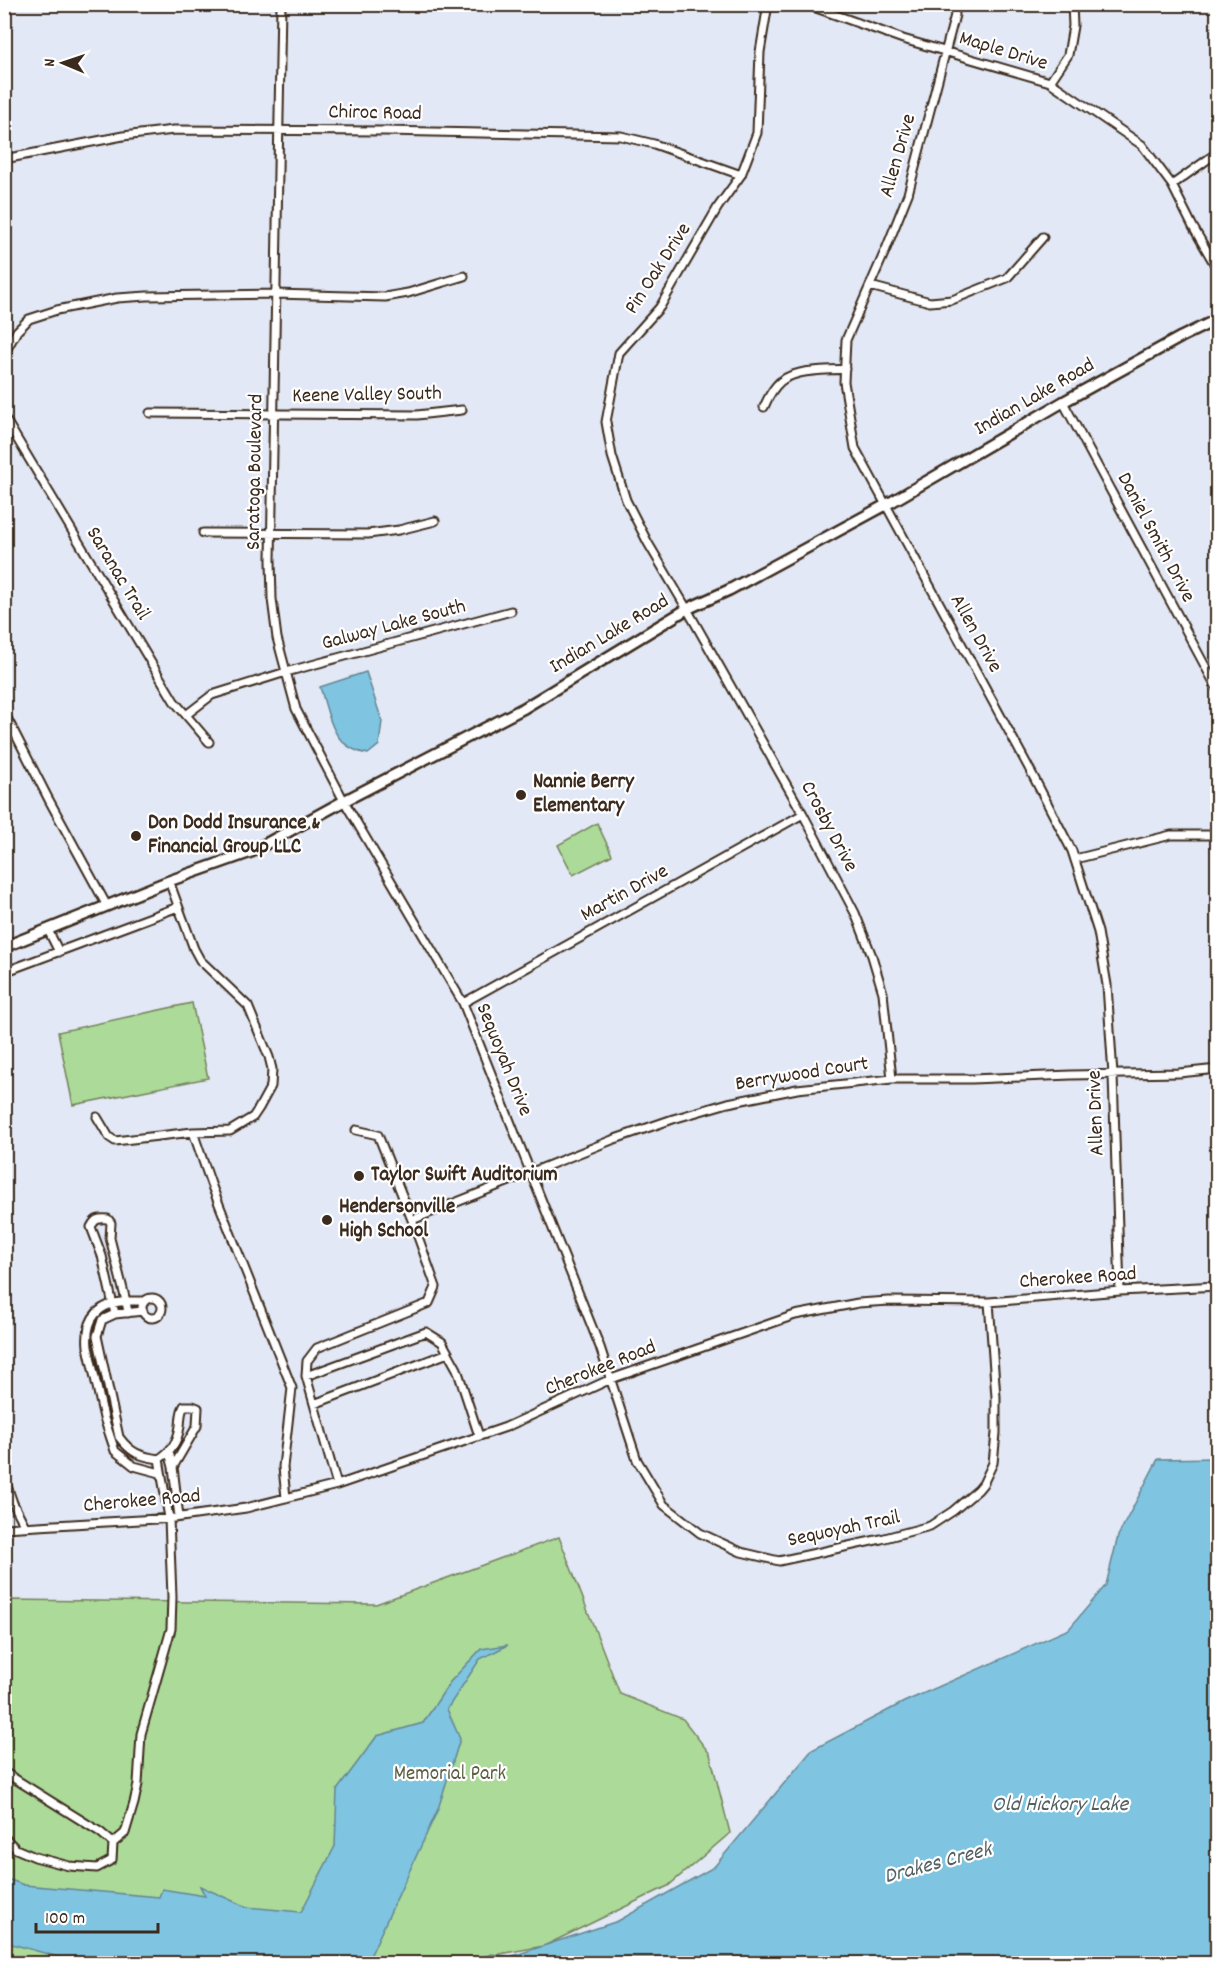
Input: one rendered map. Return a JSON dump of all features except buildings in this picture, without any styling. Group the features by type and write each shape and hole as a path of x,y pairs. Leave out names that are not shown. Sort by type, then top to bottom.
{"street":[{"name":"Saratoga Boulevard","path":"280,4 271,534 272,599 277,638 296,709 344,801"},
{"name":"Pin Oak Drive","path":"687,609 648,543 626,500 612,456 606,422 619,353 660,307 718,207 741,175 757,133 760,52 768,4"},
{"name":"Maple Drive","path":"805,4 903,39 1050,82 1142,145 1172,185 1218,270"},
{"name":"Allen Drive","path":"954,4 955,15 908,194 846,340 844,382 855,448 1030,770 1074,858 1098,932 1107,985 1113,1075 1120,1292"},
{"path":"1050,82 1068,55 1073,26 1072,4"},
{"name":"Chiroc Road","path":"4,159 123,136 174,130 277,129 621,136 654,144 741,175"},
{"path":"1172,185 1218,152"},
{"path":"870,286 930,303 952,300 1007,278 1043,237"},
{"path":"4,354 16,331 29,320 57,309 117,298 275,294 385,297 408,293 464,276"},
{"name":"Indian Lake Road","path":"4,947 169,881 251,852 524,708 687,609 729,590 886,505 1063,402 1218,319"},
{"path":"764,407 776,385 788,377 801,373 845,369"},
{"name":"Daniel Smith Drive","path":"1063,402 1218,690"},
{"name":"Keene Valley South","path":"150,413 417,416 462,410"},
{"name":"Saranac Trail","path":"4,417 174,701 209,742"},
{"path":"203,532 368,534 399,530 435,521"},
{"name":"Crosby Drive","path":"687,609 803,814 855,913 872,956 883,993 892,1078"},
{"name":"Galway Lake South","path":"186,714 212,695 286,672 511,611"},
{"path":"4,712 107,906"},
{"name":"Sequoyah Drive","path":"344,801 463,1003 600,1347"},
{"name":"Martin Drive","path":"463,1003 803,814"},
{"path":"1074,858 1171,835 1218,835"},
{"path":"97,1117 109,1137 115,1141 193,1132 230,1131 253,1116 271,1086 272,1069 269,1057 248,1006 200,960 194,950 169,881"},
{"path":"4,972 178,907"},
{"path":"48,930 58,952"},
{"name":"Berrywood Court","path":"412,1220 612,1140 728,1102 797,1089 892,1078 972,1079 1179,1073 1218,1069"},
{"path":"337,1485 306,1376 307,1361 316,1348 429,1304 436,1287 378,1135 356,1130"},
{"path":"193,1132 211,1184 292,1388 283,1467 286,1498"},
{"path":"115,1314 98,1242 90,1227 95,1220 100,1218 108,1218 111,1223 110,1238 128,1313"},
{"name":"Cherokee Road","path":"4,1528 179,1517 246,1508 337,1485 506,1427 611,1379 795,1315 825,1308 889,1301 989,1302 1218,1286"},
{"path":"144,1301 143,1311 147,1316 153,1318 159,1316 162,1310 157,1298 144,1301 113,1302 101,1308 90,1320 87,1338 103,1413 114,1448 123,1459 134,1466 160,1473"},
{"name":"Sequoyah Trail","path":"600,1347 637,1460 664,1505 700,1533 741,1552 779,1561 891,1537 930,1526 953,1511 983,1484 993,1463 996,1433 996,1397 989,1302"},
{"path":"143,1311 115,1314 102,1320 97,1336 102,1363 120,1437 128,1449 144,1457 159,1459 169,1452 179,1436 181,1412 184,1406 198,1408 197,1426 173,1467"},
{"path":"306,1376 426,1332 442,1342 457,1369 479,1436"},
{"path":"314,1404 448,1353"},
{"path":"92,1366 102,1363"},
{"path":"103,1413 113,1409"},
{"path":"114,1448 123,1441"},
{"path":"169,1452 179,1517"},
{"path":"4,1837 16,1849 35,1857 69,1866 97,1868 112,1860 113,1843 125,1833 140,1772 141,1734 171,1629 169,1518 159,1459"},
{"path":"4,1477 13,1503 25,1526"},
{"path":"4,1772 100,1832 113,1843"}],"green space":[{"path":"597,823 612,855 573,875 558,845"},
{"path":"192,1003 208,1078 73,1105 58,1032"},
{"name":"Memorial Park","path":"559,1537 620,1694 683,1719 710,1754 730,1833 668,1886 544,1946 450,1963 5,1963 5,1600 376,1604"}],"water":[{"path":"366,672 382,721 379,745 368,754 346,745 339,738 330,720 320,687"},
{"name":"Old Hickory Lake","path":"1217,1458 1217,1957 1190,1958 1182,1964 466,1963 492,1954 510,1957 618,1921 714,1867 812,1750 904,1702 1069,1629 1106,1585 1118,1536 1158,1459"},
{"path":"508,1645 480,1659 447,1709 460,1739 438,1809 367,1963 139,1963 62,1958 12,1944 5,1946 5,1878 24,1885 159,1897 162,1889 205,1896 200,1886 246,1907 301,1912 335,1846 337,1790 377,1736 423,1723 450,1682 481,1649"}],"place":[{"name":"Nannie Berry Elementary","path":"521,795"},
{"name":"Don Dodd Insurance & Financial Group LLC","path":"136,836"},
{"name":"Taylor Swift Auditorium","path":"359,1176"},
{"name":"Hendersonville High School","path":"327,1220"}],"water label":[{"name":"Drakes Creek","path":"938,1864"}]}
